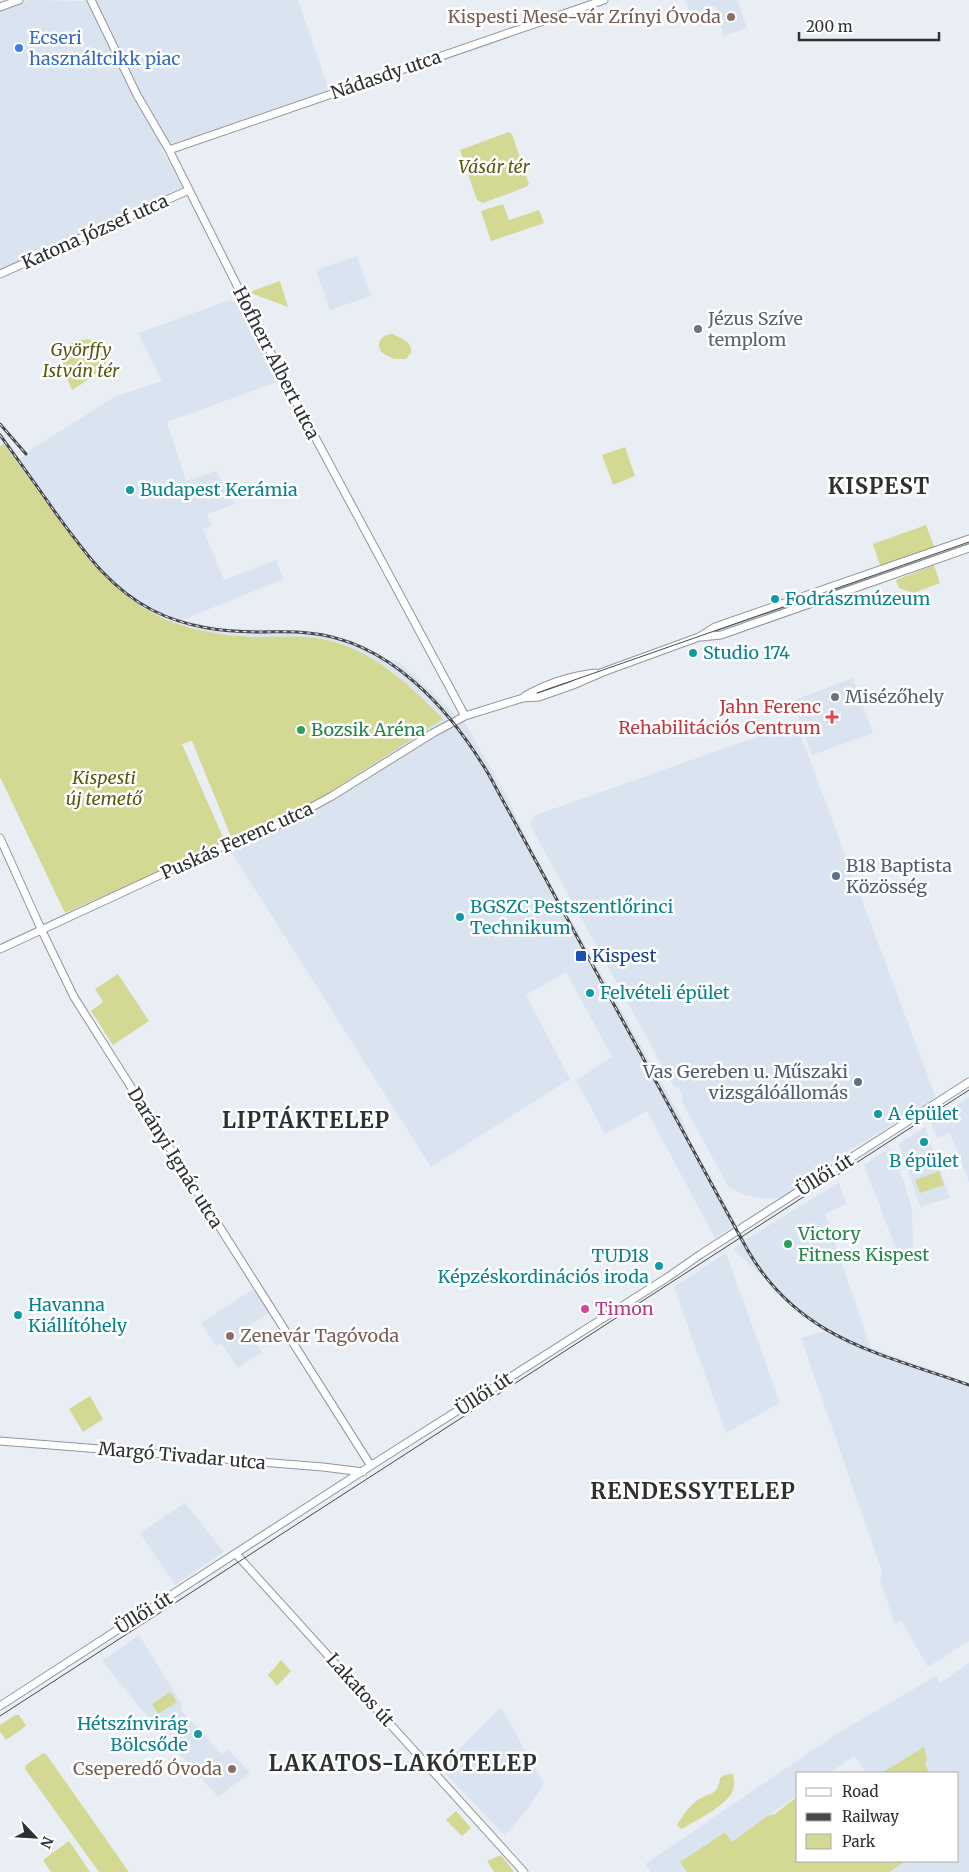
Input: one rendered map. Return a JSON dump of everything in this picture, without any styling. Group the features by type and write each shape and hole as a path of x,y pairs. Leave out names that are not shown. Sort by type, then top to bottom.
{"street":[{"path":"0,7 18,0"},
{"name":"Hofherr Albert utca","path":"86,0 92,3 137,95 169,150 287,385 465,716"},
{"name":"Nádasdy utca","path":"169,150 604,0"},
{"name":"Katona József utca","path":"0,274 189,190"},
{"path":"698,637 715,627 969,539"},
{"path":"698,637 720,634 969,548"},
{"name":"Puskás Ferenc utca","path":"0,949 214,850 281,824 332,796 393,757 465,716 523,698 536,690 570,678 603,672 698,637"},
{"name":"Darányi Ignác utca","path":"0,838 74,997 370,1466"},
{"name":"Üllői út","path":"0,1706 969,1082"},
{"name":"Margó Tivadar utca","path":"0,1441 364,1472"},
{"name":"Lakatos út","path":"236,1554 524,1872"}],"shaded area":[{"path":"28,0 298,0 329,90 267,115 160,147 184,188 0,270 0,11"},
{"name":"Kispesti Mese-vár Zrínyi Óvoda","path":"685,0 737,0 747,28 724,36 715,6 691,15"},
{"path":"357,256 371,296 330,310 316,270"},
{"path":"230,300 240,304 280,381 167,422 186,481 216,471 235,504 207,514 211,526 203,529 224,580 276,560 284,579 182,620 217,628 309,631 325,634 352,641 387,660 397,661 407,669 455,714 452,719 463,719 507,797 529,844 682,1119 690,1140 745,1240 839,1182 846,1204 825,1214 871,1348 969,1383 969,1641 928,1667 901,1621 895,1624 880,1581 882,1572 801,1338 824,1331 797,1312 733,1249 741,1243 732,1227 715,1238 647,1111 605,1134 576,1080 612,1057 566,972 526,995 570,1079 431,1167 225,842 313,803 443,719 414,690 391,671 342,644 308,637 255,637 212,633 149,611 118,590 94,567 0,438 0,432 20,459 32,449 114,397 162,381 138,333"},
{"name":"Jahn Ferenc Rehabilitációs Centrum","path":"853,678 873,733 812,755 792,701"},
{"path":"796,723 936,1098 812,1173 814,1176 780,1198 766,1199 741,1194 728,1186 681,1100 683,1096 679,1088 674,1087 530,825 536,815"},
{"path":"969,1097 969,1182 950,1133 937,1138 931,1122"},
{"path":"925,1127 950,1198 920,1207 899,1144"},
{"path":"890,1148 903,1179 912,1209 913,1247 898,1254 864,1165"},
{"path":"726,1253 780,1403 726,1433 674,1287"},
{"name":"Zenevár Tagóvoda","path":"253,1289 269,1313 246,1328 262,1352 238,1368 221,1343 216,1346 201,1323"},
{"path":"185,1503 224,1552 175,1585 140,1533"},
{"path":"139,1635 183,1706 180,1709 222,1754 228,1749 250,1773 218,1797 156,1727 102,1661"},
{"path":"969,1663 969,1872 891,1872 906,1862 959,1862 959,1772 865,1772 854,1756 830,1772 796,1772 796,1796 731,1842 725,1832 680,1862 687,1872 651,1872 645,1864 838,1733 936,1676 940,1683"},
{"path":"501,1707 544,1784 528,1808 505,1836 440,1768"}],"green space":[{"name":"Vásár tér","path":"509,132 512,134 529,184 526,187 483,203 477,200 460,150"},
{"path":"503,204 509,220 539,210 544,223 491,241 481,211"},
{"path":"280,281 288,307 253,294 252,291"},
{"path":"392,334 406,341 410,346 411,353 406,359 394,359 381,352 379,342 382,337"},
{"name":"Györffy István tér","path":"79,340 100,342 107,351 108,357 99,371 72,390 55,350"},
{"name":"Kispesti új temető","path":"4,444 97,568 121,591 149,611 187,627 214,633 254,637 305,637 340,644 373,659 417,693 443,719 313,803 232,839 192,741 182,744 225,842 65,913 0,777 0,446"},
{"path":"625,447 635,476 613,485 602,455"},
{"path":"926,525 935,549 881,568 873,544"},
{"path":"934,565 940,583 914,593 899,588 896,580"},
{"path":"118,974 149,1021 113,1045 91,1011 103,1002 95,989"},
{"path":"939,1171 944,1185 920,1193 915,1180"},
{"path":"90,1396 103,1419 83,1432 69,1409"},
{"path":"281,1660 291,1671 277,1686 268,1675"},
{"path":"170,1692 177,1702 158,1714 152,1704"},
{"path":"15,1715 19,1715 26,1726 6,1740 0,1731 0,1725"},
{"path":"924,1747 927,1759 925,1764 929,1772 884,1772"},
{"path":"43,1753 46,1754 129,1872 99,1872 25,1769 26,1765"},
{"path":"733,1774 734,1788 724,1802 682,1829 677,1825 695,1802 717,1789 720,1778"},
{"path":"796,1798 796,1862 905,1862 890,1872 687,1872 680,1862 725,1832 732,1842 767,1816 775,1814"},
{"path":"456,1811 471,1828 462,1836 446,1820"},
{"path":"69,1841 90,1872 51,1872 43,1860"},
{"path":"501,1855 514,1872 494,1872 487,1861"}],"tram line":[{"path":"537,693 969,542"},
{"path":"0,1716 969,1090"}],"railway":[{"path":"0,424 26,454"},
{"path":"0,435 87,554 110,579 137,601 165,616 206,628 248,632 302,632 337,638 365,649 391,664 436,703 456,726 489,775 747,1249 767,1279 791,1304 816,1323 843,1339 873,1352 969,1385"}],"place":[{"name":"Kispesti Mese-vár Zrínyi Óvoda","path":"731,17"},
{"name":"Ecseri használtcikk piac","path":"19,48"},
{"name":"Jézus Szíve templom","path":"698,329"},
{"name":"Budapest Kerámia","path":"130,490"},
{"name":"Fodrászmúzeum","path":"775,599"},
{"name":"Studio 174","path":"693,653"},
{"name":"Misézőhely","path":"835,697"},
{"name":"Jahn Ferenc Rehabilitációs Centrum","path":"832,717"},
{"name":"Bozsik Aréna","path":"301,730"},
{"name":"B18 Baptista Közösség","path":"836,876"},
{"name":"BGSZC Pestszentlőrinci Technikum","path":"460,917"},
{"name":"Kispest","path":"581,956"},
{"name":"Felvételi épület","path":"590,993"},
{"name":"Vas Gereben u. Műszaki vizsgálóállomás","path":"858,1082"},
{"name":"A épület","path":"878,1114"},
{"name":"B épület","path":"924,1142"},
{"name":"Victory Fitness Kispest","path":"788,1244"},
{"name":"TUD18 Képzéskordinációs iroda","path":"659,1266"},
{"name":"Timon","path":"585,1309"},
{"name":"Havanna Kiállítóhely","path":"18,1315"},
{"name":"Zenevár Tagóvoda","path":"230,1336"},
{"name":"Hétszínvirág Bölcsőde","path":"198,1734"},
{"name":"Cseperedő Óvoda","path":"232,1769"}],"district":[{"name":"KISPEST","path":"879,486"},
{"name":"LIPTÁKTELEP","path":"306,1120"},
{"name":"RENDESSYTELEP","path":"693,1491"},
{"name":"LAKATOS-LAKÓTELEP","path":"403,1763"}]}
